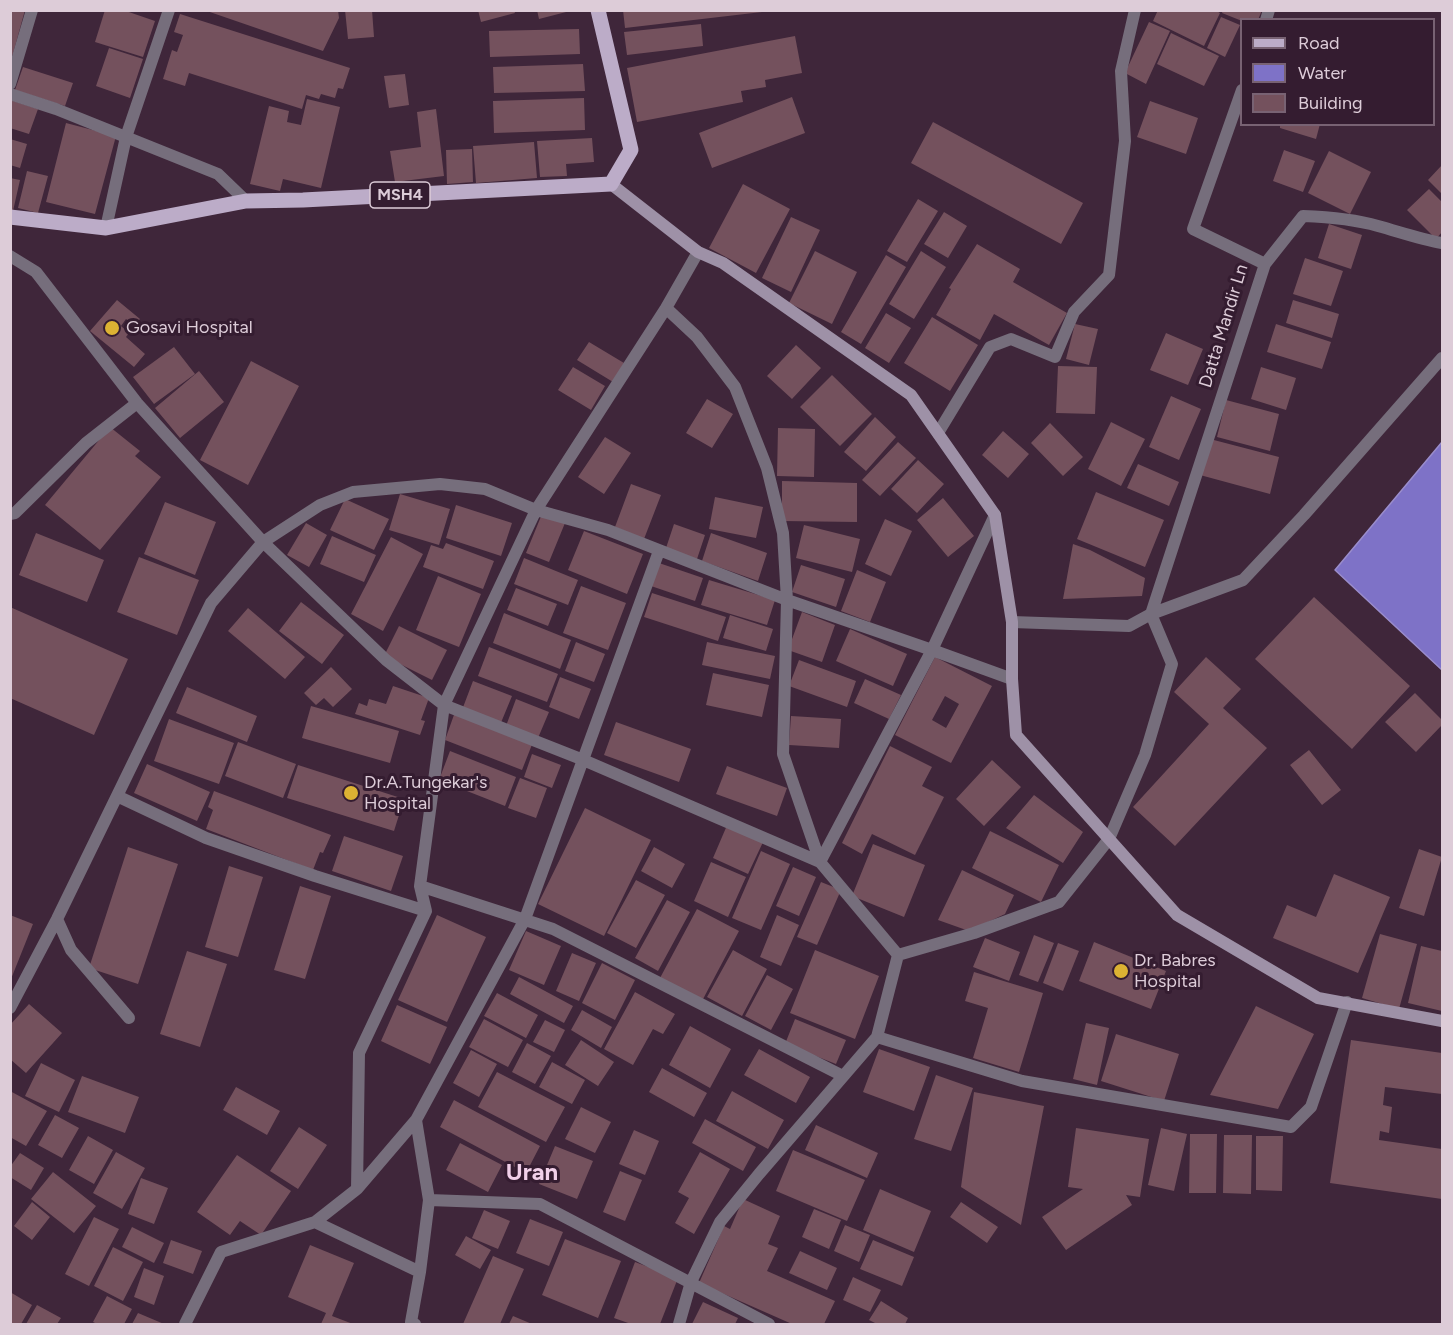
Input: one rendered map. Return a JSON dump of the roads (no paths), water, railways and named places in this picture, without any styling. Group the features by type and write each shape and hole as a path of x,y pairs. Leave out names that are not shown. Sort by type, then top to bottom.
{"main road":[{"path":"598,10 631,150 611,184"},
{"name":"MSH4","path":"10,217 106,228 246,201 611,184"}],"street":[{"path":"10,84 32,10"},
{"path":"106,228 126,137 169,10"},
{"path":"938,433 990,347 1011,339 1055,357 1074,312 1109,275 1125,141 1121,71 1135,10"},
{"path":"10,94 56,109 218,174 246,201"},
{"name":"Datta Mandir Ln","path":"1150,614 1265,264 1193,229 1240,96"},
{"path":"611,184 698,252 723,263 911,394 995,515 1012,622 1012,679 1016,735 1177,915 1318,998 1443,1021"},
{"path":"1265,264 1303,216 1333,217 1377,225 1417,238 1443,243"},
{"path":"357,1189 359,1053 426,911 420,886 444,705 536,510 666,308 698,252"},
{"path":"10,256 36,272 137,403 263,542 386,660 444,705 581,759 820,862"},
{"path":"666,308 697,337 735,387 767,468 783,533 787,600 783,754 820,862 898,955"},
{"path":"1012,622 1129,626 1150,614 1243,580 1304,515 1443,357"},
{"path":"10,514 15,513 86,444 137,403"},
{"path":"10,1008 57,919 211,603 263,542 320,505 353,492 440,484 484,489 536,510 608,530 787,600 1012,679"},
{"path":"820,862 932,650 995,515"},
{"path":"185,1324 221,1252 315,1222 357,1189 416,1120 525,919 581,759 659,551"},
{"path":"898,955 974,933 1059,902 1109,839 1145,754 1172,664 1150,614"},
{"path":"117,796 206,838 426,911"},
{"path":"420,886 553,929 843,1076"},
{"path":"57,919 71,950 129,1018"},
{"path":"679,1324 691,1282 720,1222 759,1173 877,1037 898,955"},
{"path":"877,1037 1022,1081 1291,1127 1311,1107 1347,1002"},
{"path":"415,1324 411,1322 429,1200 416,1120"},
{"path":"429,1200 540,1204 769,1324"},
{"path":"315,1222 420,1272"}],"water":[{"path":"1442,442 1442,670 1335,570"}],"place":[{"name":"Gosavi Hospital","path":"112,328"},
{"name":"Dr.A.Tungekar's Hospital","path":"351,793"},
{"name":"Dr. Babres Hospital","path":"1121,971"}],"district":[{"name":"Uran","path":"532,1173"}]}
